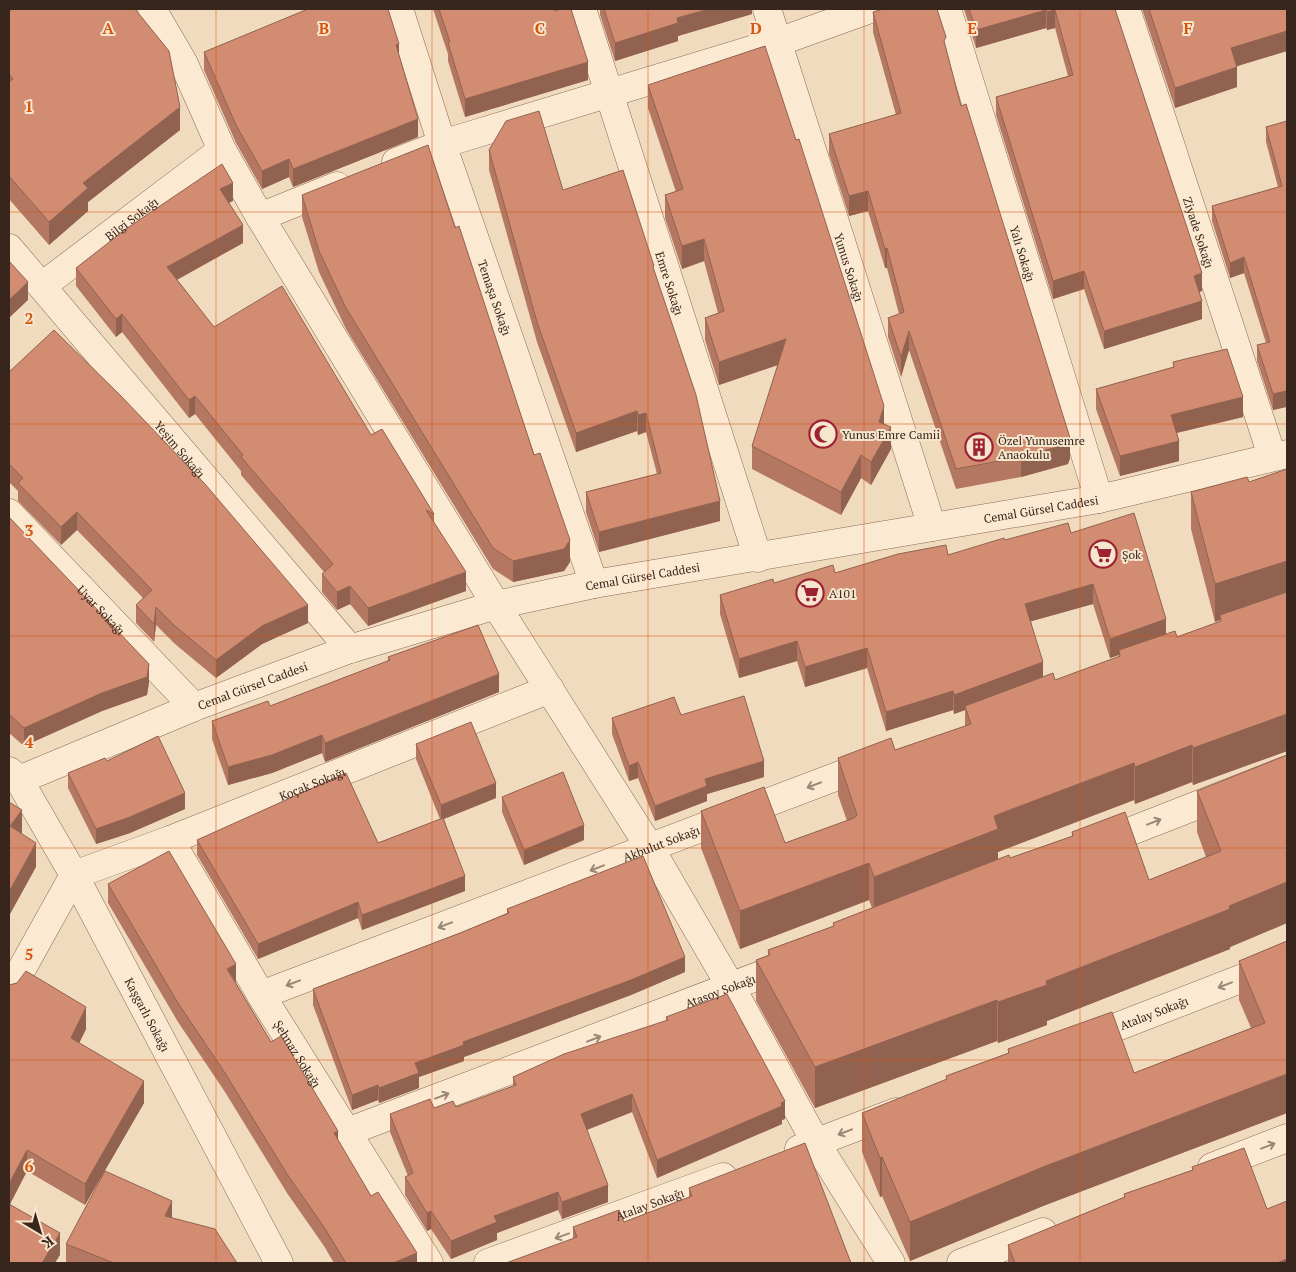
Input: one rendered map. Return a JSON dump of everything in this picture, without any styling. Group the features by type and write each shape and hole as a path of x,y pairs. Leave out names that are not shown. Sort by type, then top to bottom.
{"street":[{"path":"152,9 183,62 222,150 260,217 496,605 650,848 731,987 816,1143 891,1263"},
{"name":"Temaşa Sokağı","path":"399,9 442,144 594,584"},
{"name":"Emre Sokağı","path":"582,9 758,558"},
{"name":"Yunus Sokağı","path":"767,9 932,526"},
{"path":"260,217 442,144 778,42 870,9"},
{"name":"Yalı Sokağı","path":"947,9 1099,499"},
{"name":"Ziyade Sokağı","path":"1126,9 1280,455"},
{"path":"183,62 210,51"},
{"name":"Bilgi Sokağı","path":"42,286 222,150"},
{"name":"Yeşim Sokağı","path":"9,248 350,649"},
{"name":"Cemal Gürsel Caddesi","path":"14,775 350,649 496,605 594,584 758,558 932,526 1099,499 1280,455"},
{"name":"Uyar Sokağı","path":"9,513 194,707"},
{"name":"Koçak Sokağı","path":"74,875 170,840 550,689"},
{"name":"Akbulut Sokağı","path":"260,995 891,756"},
{"path":"1074,853 1287,770"},
{"name":"Kaşgarlı Sokağı","path":"14,775 74,875 279,1263"},
{"name":"Şehnaz Sokağı","path":"170,840 260,995 429,1263"},
{"path":"9,992 74,875"},
{"name":"Atasoy Sokağı","path":"347,1132 814,955"},
{"name":"Atalay Sokağı","path":"1056,1050 1287,961"},
{"path":"778,1157 918,1104"},
{"path":"1185,1178 1287,1138"},
{"name":"Atalay Sokağı","path":"488,1263 750,1167"},
{"path":"961,1263 1063,1224"}],"building":[{"path":"12,9 135,9 169,51 180,107 83,183 88,188 49,222 9,176 9,82 13,79 9,74 9,11"},
{"path":"308,9 388,9 399,44 396,45 418,119 293,169 289,159 262,171 236,125 204,52"},
{"path":"439,9 554,9 555,11 571,9 588,62 465,99"},
{"path":"604,9 709,9 677,18 678,23 615,43"},
{"path":"883,9 937,9 946,37 944,41 961,106 966,104 1070,438 1068,444 1021,457 956,469 909,331 901,357 888,318 904,312 887,248 885,249 868,191 849,196 829,134 901,113 873,12"},
{"path":"969,9 1115,9 1202,273 1194,276 1202,301 1104,331 1084,271 1053,281 996,97 1073,75 1055,10 1047,12 1046,10 976,30"},
{"path":"1149,9 1287,9 1287,31 1231,48 1237,67 1175,88"},
{"path":"765,46 796,140 799,139 884,406 879,422 891,427 871,462 861,455 841,492 752,446 786,339 719,362 705,318 724,311 704,239 682,246 665,195 683,189 648,85"},
{"path":"539,111 563,190 623,170 696,395 720,501 599,532 586,492 661,473 646,413 638,415 637,411 576,433 537,322 489,150 506,121"},
{"path":"1287,121 1287,395 1286,391 1273,394 1257,345 1270,342 1244,257 1230,263 1212,206 1282,186 1266,127"},
{"path":"428,145 455,228 459,226 534,455 540,453 570,540 564,549 513,561 493,548 346,308 319,251 302,195"},
{"path":"222,164 233,183 220,189 243,225 167,267 214,327 282,286 371,435 382,429 434,514 426,510 466,572 368,608 350,586 337,592 322,574 333,564 241,457 243,455 195,396 189,400 122,314 116,319 76,268 126,229"},
{"path":"9,261 28,282 9,300"},
{"path":"54,330 121,396 205,484 308,605 262,626 216,660 175,626 156,607 154,624 136,605 152,590 77,512 61,527 18,483 23,478 9,464 9,372"},
{"path":"1227,349 1243,397 1171,415 1179,441 1120,456 1096,389 1174,367 1173,362"},
{"path":"1287,469 1287,561 1215,584 1191,492 1247,477 1249,482"},
{"path":"1134,513 1166,619 1110,639 1093,584 1025,604 1043,662 954,695 953,691 886,712 867,648 805,667 797,641 739,659 720,595 773,579 774,583 833,565 835,573 898,554 946,545 948,555 1004,538 1005,540 1068,523 1071,533"},
{"path":"9,517 149,664 147,677 102,693 24,728 9,714"},
{"path":"1287,592 1287,714 1193,748 1192,745 1135,767 1134,763 994,816 998,829 874,877 869,863 740,911 701,811 764,787 785,843 854,818 857,815 838,758 891,738 895,750 971,724 965,706 1053,673 1055,680 1120,656 1119,650 1175,631 1177,637 1221,621 1220,615"},
{"path":"478,625 499,674 325,743 322,735 272,755 228,767 212,721 268,701 270,706 390,660 388,657"},
{"path":"744,696 764,761 705,779 707,786 655,806 638,762 629,766 612,718 674,697 681,715"},
{"path":"471,722 496,783 441,805 416,744"},
{"path":"158,736 185,793 130,817 96,829 68,773 105,758 107,761"},
{"path":"1287,755 1287,882 1229,906 1230,909 1046,981 1047,985 998,1002 997,1000 815,1067 756,960 770,955 768,950 834,926 833,923 1009,855 1010,858 1073,836 1072,832 1125,812 1149,880 1221,851 1197,791"},
{"path":"563,772 584,825 524,850 502,797"},
{"path":"346,773 378,843 443,818 465,876 362,915 358,902 258,944 197,840"},
{"path":"9,802 22,810 10,826 36,843 9,892"},
{"path":"169,851 236,964 227,969 271,1042 281,1036 338,1131 334,1133 371,1196 378,1192 417,1253 393,1263 346,1263 178,1003 108,884"},
{"path":"643,856 685,957 631,980 463,1042 464,1045 415,1063 419,1073 379,1088 378,1085 352,1095 313,989 460,933 509,913 507,909"},
{"path":"1287,941 1287,1074 1043,1167 910,1222 882,1157 880,1158 862,1113 947,1079 946,1076 1009,1053 1008,1049 1112,1012 1134,1073 1265,1023 1239,961"},
{"path":"26,971 86,1007 71,1038 144,1081 85,1184 27,1150 9,1184 9,985 17,983"},
{"path":"727,994 785,1101 781,1103 782,1106 657,1160 632,1094 581,1114 608,1185 562,1202 558,1192 494,1216 497,1222 451,1241 431,1211 427,1213 405,1177 413,1173 390,1114 430,1099 434,1108 453,1101 456,1107 516,1085 513,1077 564,1054 668,1020 666,1017"},
{"path":"805,1143 851,1263 506,1263 577,1237 573,1227 619,1210 624,1222 692,1196 689,1188"},
{"path":"1244,1148 1267,1209 1287,1201 1287,1259 1277,1263 1015,1263 1008,1245 1125,1197 1124,1194 1193,1170 1192,1167"},
{"path":"105,1171 172,1201 165,1216 215,1229 237,1263 114,1263 66,1244"},
{"path":"9,1204 60,1233 42,1263 9,1263"}],"place":[{"name":"Yunus Emre Camii","path":"823,434"},
{"name":"Özel Yunusemre Anaokulu","path":"979,447"},
{"name":"Şok","path":"1103,554"},
{"name":"A101","path":"810,593"}]}
